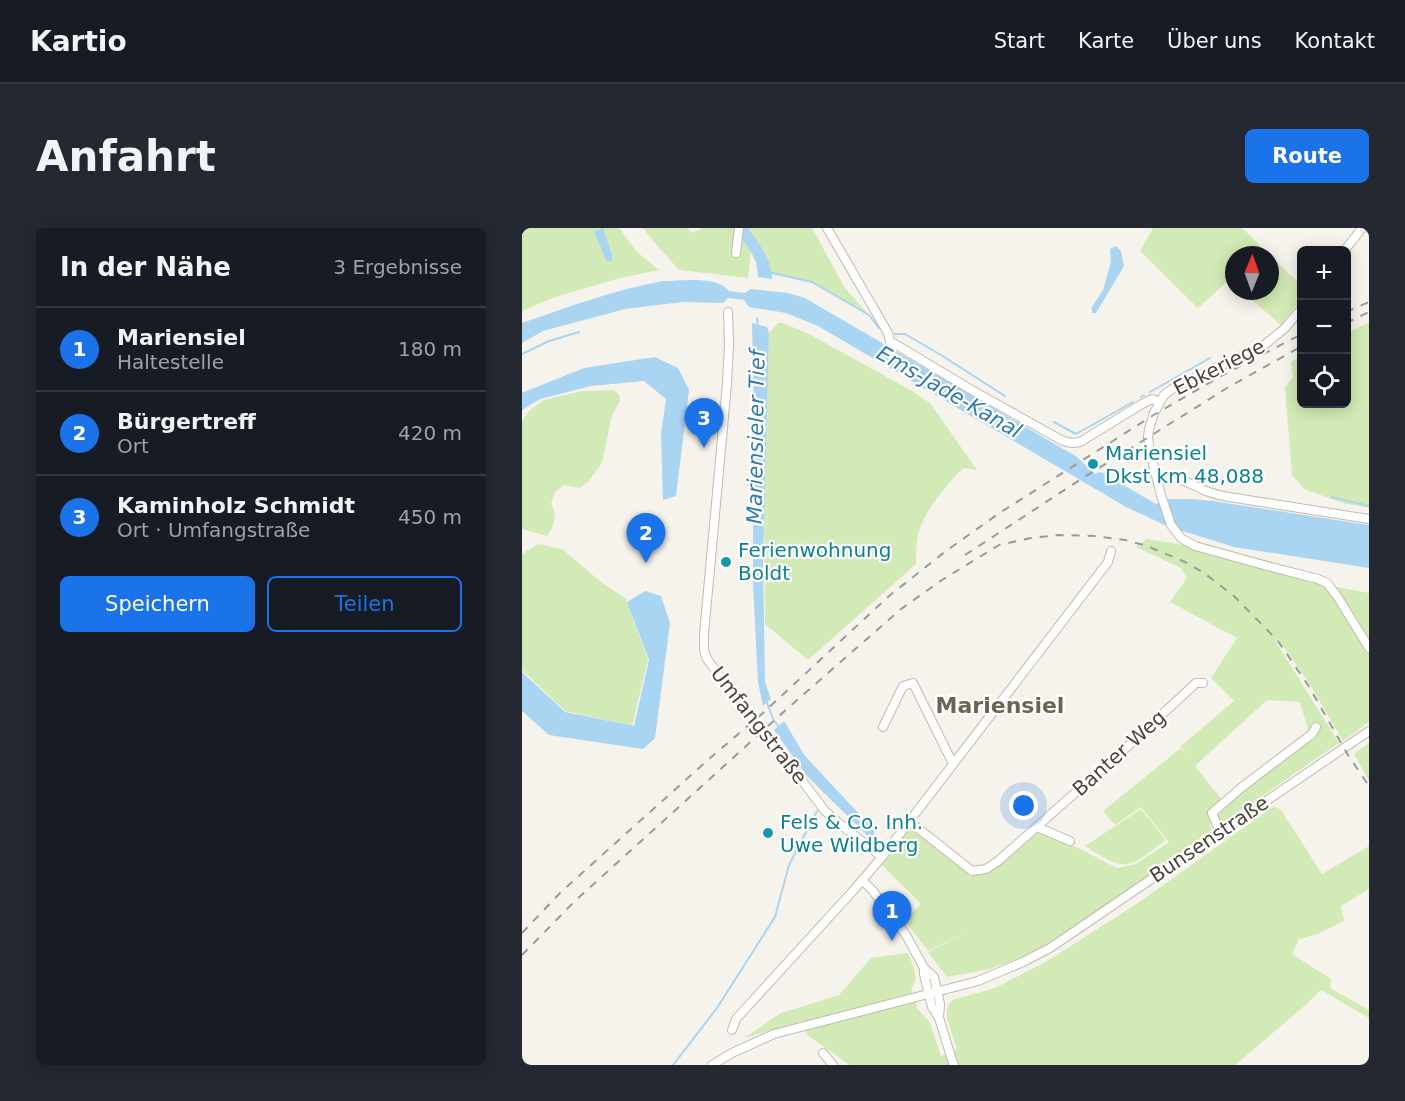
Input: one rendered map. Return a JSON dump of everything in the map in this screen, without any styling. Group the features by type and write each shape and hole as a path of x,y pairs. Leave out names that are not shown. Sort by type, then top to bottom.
{"street":[{"path":"736,253 739,228"},
{"path":"827,228 890,340 1063,441 1080,442 1152,399 1160,402"},
{"path":"1348,246 1362,228"},
{"name":"Umfangstraße","path":"728,312 727,384 704,634 705,654 762,732 773,742 825,811 882,857"},
{"name":"Ebkeriege","path":"1297,314 1284,329 1263,346 1172,389 1164,395 1152,416 1148,437 1150,452 1171,525 1179,535 1195,546 1322,580 1332,588 1369,648"},
{"path":"1157,478 1167,476 1181,479 1206,492 1223,496 1369,519"},
{"path":"732,1030 736,1019 862,880 910,822 1108,562 1111,551"},
{"path":"883,727 903,686 914,680 953,764"},
{"name":"Banter Weg","path":"910,822 972,871 986,869 1037,827 1196,683 1203,683"},
{"path":"1220,832 1212,813 1242,787 1312,734 1316,727"},
{"name":"Bunsenstraße","path":"712,1065 774,1034 933,993 996,974 1050,948 1369,731"},
{"path":"1037,827 1070,841"},
{"path":"862,880 906,935 924,968 934,977 933,993 941,1009 939,1018 950,1064"},
{"path":"823,1053 834,1065"}],"green space":[{"path":"522,228 619,228 637,252 659,270 620,278 555,297 522,311"},
{"path":"643,228 688,228 691,233 700,228 734,228 751,252 748,278 679,270"},
{"path":"748,228 812,228 845,288 869,315 812,282 772,273 764,251"},
{"path":"1153,228 1242,228 1261,246 1225,246 1225,284 1198,308 1140,251"},
{"path":"1279,264 1297,281 1297,304 1281,325 1252,300 1279,300"},
{"path":"1369,322 1369,508 1343,503 1304,489 1292,475 1285,387 1293,377 1291,362 1297,358 1297,408 1351,408 1351,331"},
{"path":"778,323 809,334 930,403 977,470 963,468 930,508 918,535 916,564 808,660 765,624 764,512 769,333"},
{"path":"613,390 619,394 620,401 612,415 602,463 588,482 580,488 564,485 555,492 551,504 554,521 547,536 522,529 522,421 530,410 544,400 582,391"},
{"path":"1147,539 1185,545 1337,587 1369,593 1369,722 1343,741 1307,680 1278,639 1276,642 1339,743 1223,823 1216,815 1220,804 1207,813 1211,831 1042,950 990,969 947,977 928,952 974,928 928,951 905,921 921,904 879,862 911,825 971,872 969,881 972,873 999,861 1039,831 1117,868 1136,864 1169,842 1141,807 1115,825 1103,811 1181,748 1188,756 1181,746 1234,701 1211,678 1237,638 1170,602 1187,578 1181,568 1136,547","holes":["1267,700 1300,702 1309,733 1222,800 1195,766"]},
{"path":"538,544 562,549 601,582 626,599 648,660 632,726 565,711 522,670 522,554"},
{"path":"1369,743 1369,781 1354,754"},
{"path":"1274,806 1281,810 1322,874 1369,846 1369,889 1341,906 1344,921 1318,934 1299,939 1292,954 1331,979 1330,988 1369,1010 1369,1018 1321,990 1235,1065 850,1065 807,1035 803,1021 744,1038 781,1013 839,995 871,958 908,953 915,971 914,985 911,989 917,1008 930,1023 941,1056 957,1050 947,1019 947,1008 952,1000 995,988 1044,963 1138,903"},
{"path":"1141,809 1166,840 1144,856 1133,862 1120,864 1085,846"}],"water":[{"path":"603,228 612,255 612,260 607,262 594,231"},
{"path":"734,228 748,228 767,258 772,279 758,277 756,262"},
{"path":"1116,246 1121,251 1124,266 1096,313 1092,313 1092,307 1103,290 1111,262 1110,249"},
{"name":"Ems-Jade-Kanal","path":"663,281 708,281 723,286 729,291 745,293 750,289 788,293 805,298 1077,457 1095,474 1101,472 1156,504 1168,499 1213,501 1369,525 1369,568 1234,547 1167,526 1126,507 818,326 786,313 749,307 744,300 728,298 723,303 683,302 625,309 543,331 522,343 522,323 609,294"},
{"path":"752,323 767,327 769,333 763,564 765,682 771,699 763,706 758,682 753,584 755,465"},
{"path":"655,357 678,368 689,390 676,496 663,500 661,434 666,399 644,381 591,386 540,399 522,410 522,393 584,368"},
{"path":"645,591 661,596 670,623 655,738 643,749 549,735 522,711 522,672 565,712 634,726 649,660 627,602"},
{"path":"784,721 805,756 875,831 870,838 807,776 774,730"}],"waterway":[{"path":"772,273 812,282 869,315 879,328"},
{"name":"Mariensieler Tief","path":"757,318 758,327"},
{"path":"522,354 549,341 579,332"},
{"name":"Ems-Jade-Kanal","path":"895,334 905,334 1005,396"},
{"path":"1150,392 1210,358"},
{"path":"1054,422 1076,434 1133,402"},
{"path":"1331,497 1369,506"},
{"name":"Mariensieler Tief","path":"766,700 773,719 779,727"},
{"path":"673,1065 717,1008 775,917 789,865 817,811"},
{"name":"Mariensieler Tief","path":"871,833 877,839"}],"railway":[{"path":"1351,310 1369,302"},
{"path":"1351,321 1369,312"},
{"path":"522,933 561,892 763,713 889,596 946,551 998,514 1152,416 1223,375 1297,337"},
{"path":"965,555 1227,388 1297,349"},
{"path":"522,955 575,901 901,609 942,580 999,545 1031,538 1059,535 1125,540 1147,546 1185,562 1204,573 1234,596 1278,641 1308,685 1348,755 1369,786"}],"place":[{"name":"Kaminholz Schmidt","path":"704,448"},
{"name":"Mariensiel Dkst km 48,088","path":"1093,464"},
{"name":"Ferienwohnung Boldt","path":"726,562"},
{"name":"Bürgertreff","path":"646,563"},
{"name":"Fels & Co. Inh. Uwe Wildberg","path":"768,833"},
{"name":"Mariensiel","path":"892,941"}],"district":[{"name":"Mariensiel","path":"1000,705"}]}
